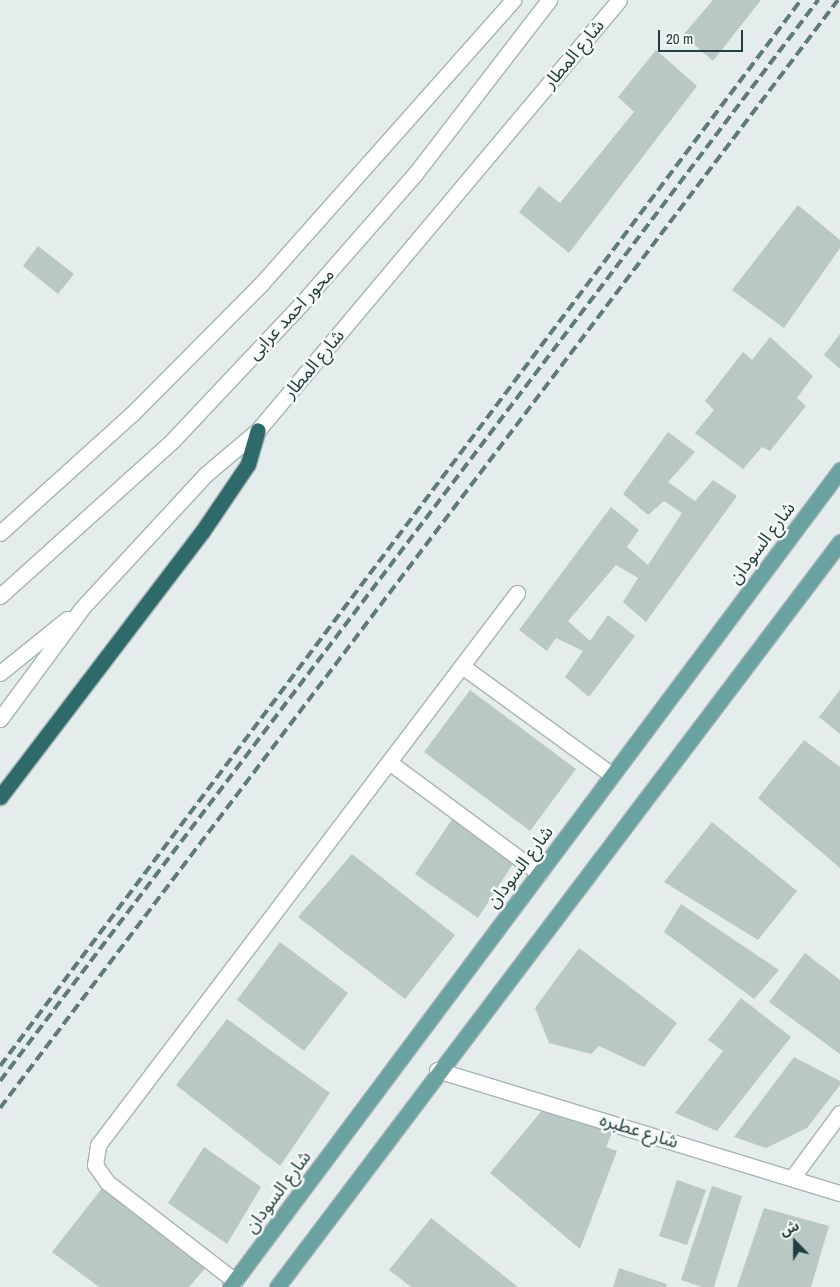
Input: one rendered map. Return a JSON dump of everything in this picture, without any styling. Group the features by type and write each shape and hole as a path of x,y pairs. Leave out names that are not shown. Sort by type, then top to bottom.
{"highway":[{"path":"0,797 202,532 248,464 258,430"}],"main road":[{"name":"شارع السودان","path":"232,1284 840,470"},
{"path":"277,1287 437,1070 840,542"}],"street":[{"path":"0,533 133,414 261,284 513,0"},
{"name":"محور احمد عرابى","path":"0,596 173,440 308,296 415,174 549,0"},
{"name":"شارع المطار","path":"0,718 82,608 205,474 258,430 619,0"},
{"path":"232,1284 107,1182 95,1165 98,1145 517,593"},
{"path":"0,673 82,608"},
{"path":"462,666 612,775"},
{"path":"389,762 539,873"},
{"name":"شارع عطبره","path":"437,1070 840,1192"},
{"path":"792,1178 840,1113"}],"building":[{"path":"713,0 761,0 713,61 683,35"},
{"path":"656,50 697,86 569,253 519,212 539,186 560,203 634,112 618,97"},
{"path":"798,205 840,240 840,248 784,328 732,290"},
{"path":"38,246 74,274 58,294 23,266"},
{"path":"840,334 840,369 824,355"},
{"path":"770,337 813,376 797,398 806,406 770,451 762,447 743,469 695,433 714,410 705,401 743,352 752,360"},
{"path":"668,432 695,452 668,482 695,501 713,480 737,496 646,622 623,602 638,578 616,565 568,621 590,641 608,615 635,636 589,697 565,677 583,651 556,638 547,651 519,630 611,507 639,530 627,547 648,565 682,513 664,501 648,515 623,494"},
{"path":"470,690 576,769 530,831 424,752"},
{"path":"840,690 840,734 819,717"},
{"path":"804,740 840,767 840,868 758,798"},
{"path":"453,818 514,862 478,918 415,874"},
{"path":"712,822 797,891 758,940 664,882"},
{"path":"352,854 455,935 405,999 298,917"},
{"path":"681,904 779,970 754,999 664,932"},
{"path":"280,942 348,993 304,1051 237,1000"},
{"path":"579,948 677,1023 644,1067 599,1046 591,1054 549,1043 535,1008"},
{"path":"805,953 840,980 840,1054 769,1002"},
{"path":"741,998 791,1037 717,1131 675,1113 723,1051 708,1040"},
{"path":"227,1019 330,1093 280,1166 176,1085"},
{"path":"794,1057 840,1081 840,1085 807,1128 766,1148 734,1137"},
{"path":"544,1108 612,1132 606,1147 617,1151 580,1249 490,1173"},
{"path":"204,1147 261,1187 227,1244 168,1203"},
{"path":"677,1180 706,1190 687,1245 659,1236"},
{"path":"712,1186 742,1196 714,1287 702,1287 681,1280"},
{"path":"103,1187 207,1266 189,1287 99,1287 52,1252"},
{"path":"764,1208 829,1226 811,1287 737,1287"},
{"path":"431,1218 518,1287 411,1287 389,1270"},
{"path":"619,1268 667,1284 666,1287 613,1287"}],"railway":[{"path":"0,1066 801,0"},
{"path":"0,1081 818,0"},
{"path":"0,1108 838,0"}]}
